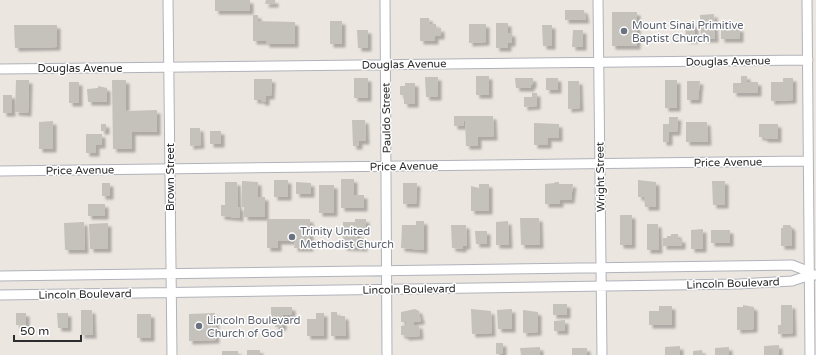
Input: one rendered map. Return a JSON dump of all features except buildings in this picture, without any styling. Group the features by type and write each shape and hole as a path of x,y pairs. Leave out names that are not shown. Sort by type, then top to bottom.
{"street":[{"name":"Brown Street","path":"168,0 170,68 172,355"},
{"name":"Pauldo Street","path":"385,0 388,271 387,355"},
{"name":"Wright Street","path":"598,0 602,355"},
{"path":"807,0 808,161 812,274 810,355"},
{"name":"Douglas Avenue","path":"0,69 808,60"},
{"name":"Price Avenue","path":"0,171 808,161"},
{"name":"Lincoln Boulevard","path":"0,276 792,265 812,274"},
{"name":"Lincoln Boulevard","path":"0,295 602,286 792,281 812,274"}],"place":[{"name":"Mount Sinai Primitive Baptist Church","path":"624,31"},
{"name":"Trinity United Methodist Church","path":"292,237"},
{"name":"Lincoln Boulevard Church of God","path":"199,326"}]}
